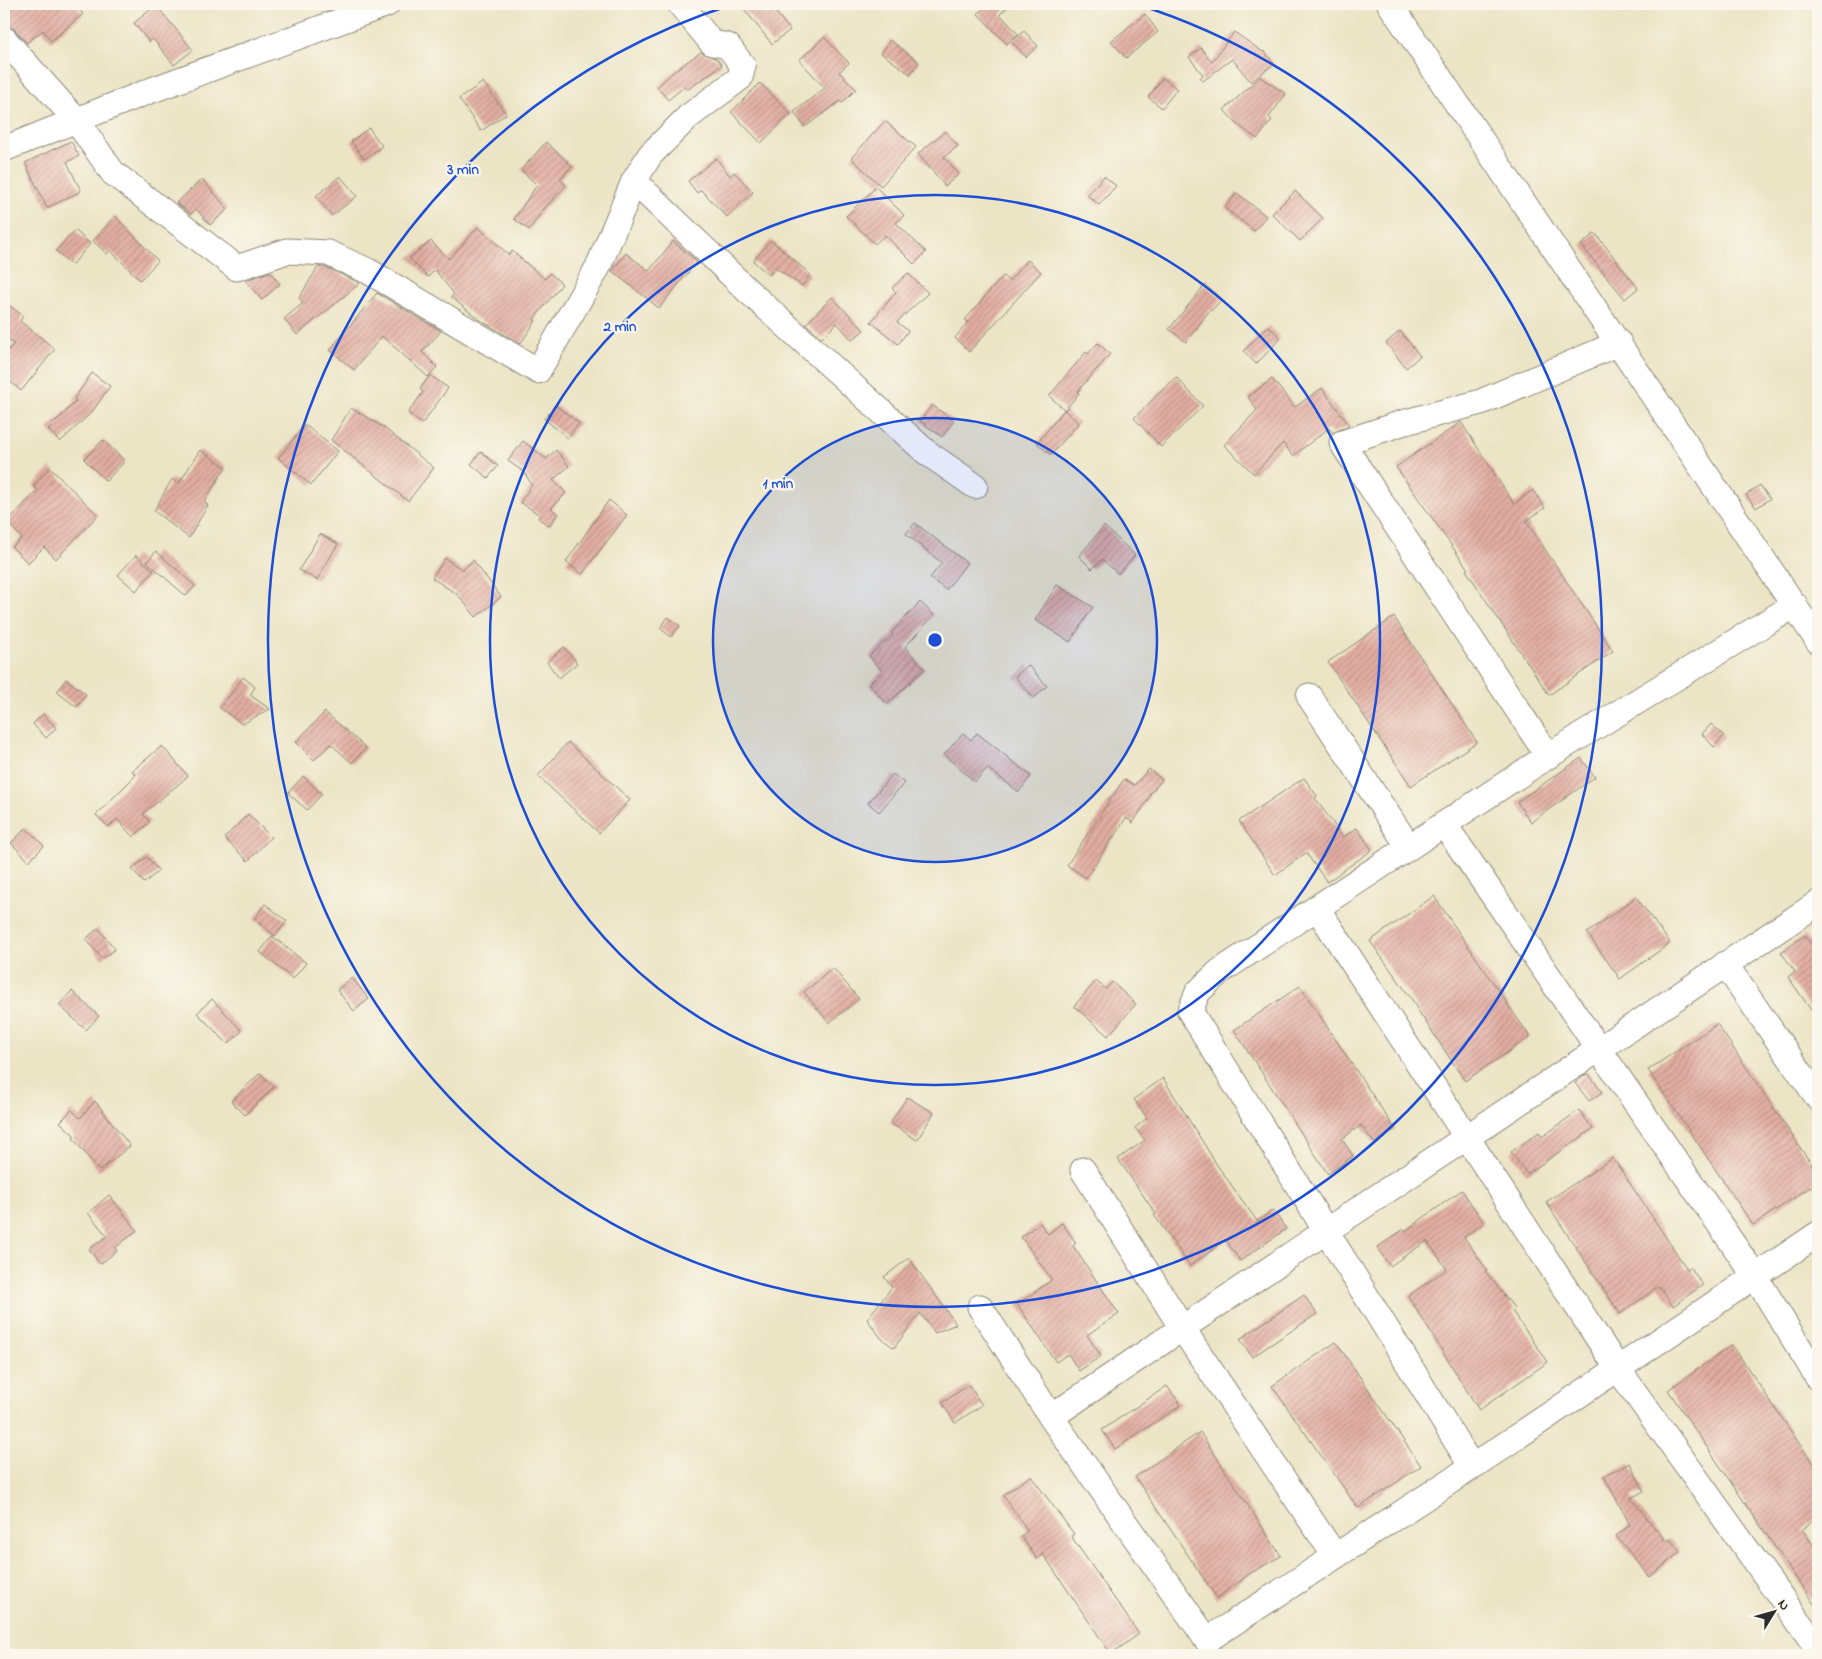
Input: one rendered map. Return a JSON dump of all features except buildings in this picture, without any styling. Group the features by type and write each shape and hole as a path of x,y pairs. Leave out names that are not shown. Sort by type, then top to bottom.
{"street":[{"path":"4,149 76,120 387,4"},
{"path":"4,39 76,120 113,173 237,268 288,251 328,253 368,270 538,371 598,267 634,180 650,155 688,117 740,78 743,66 728,46 712,43 680,4"},
{"path":"1390,4 1818,641"},
{"path":"634,180 768,310 926,452 975,486"},
{"path":"1548,756 1342,443 1402,423 1481,402 1619,343"},
{"path":"1472,1467 1190,1011 1198,992 1220,972 1548,756 1795,605"},
{"path":"1309,696 1409,847"},
{"path":"1444,824 1755,1276 1818,1378"},
{"path":"1051,1417 1326,1230 1818,904"},
{"path":"1317,908 1618,1369 1818,1649"},
{"path":"1725,964 1818,1098"},
{"path":"1083,1170 1182,1328 1335,1556"},
{"path":"980,1307 1051,1417 1207,1640 1472,1467 1818,1234"}]}
